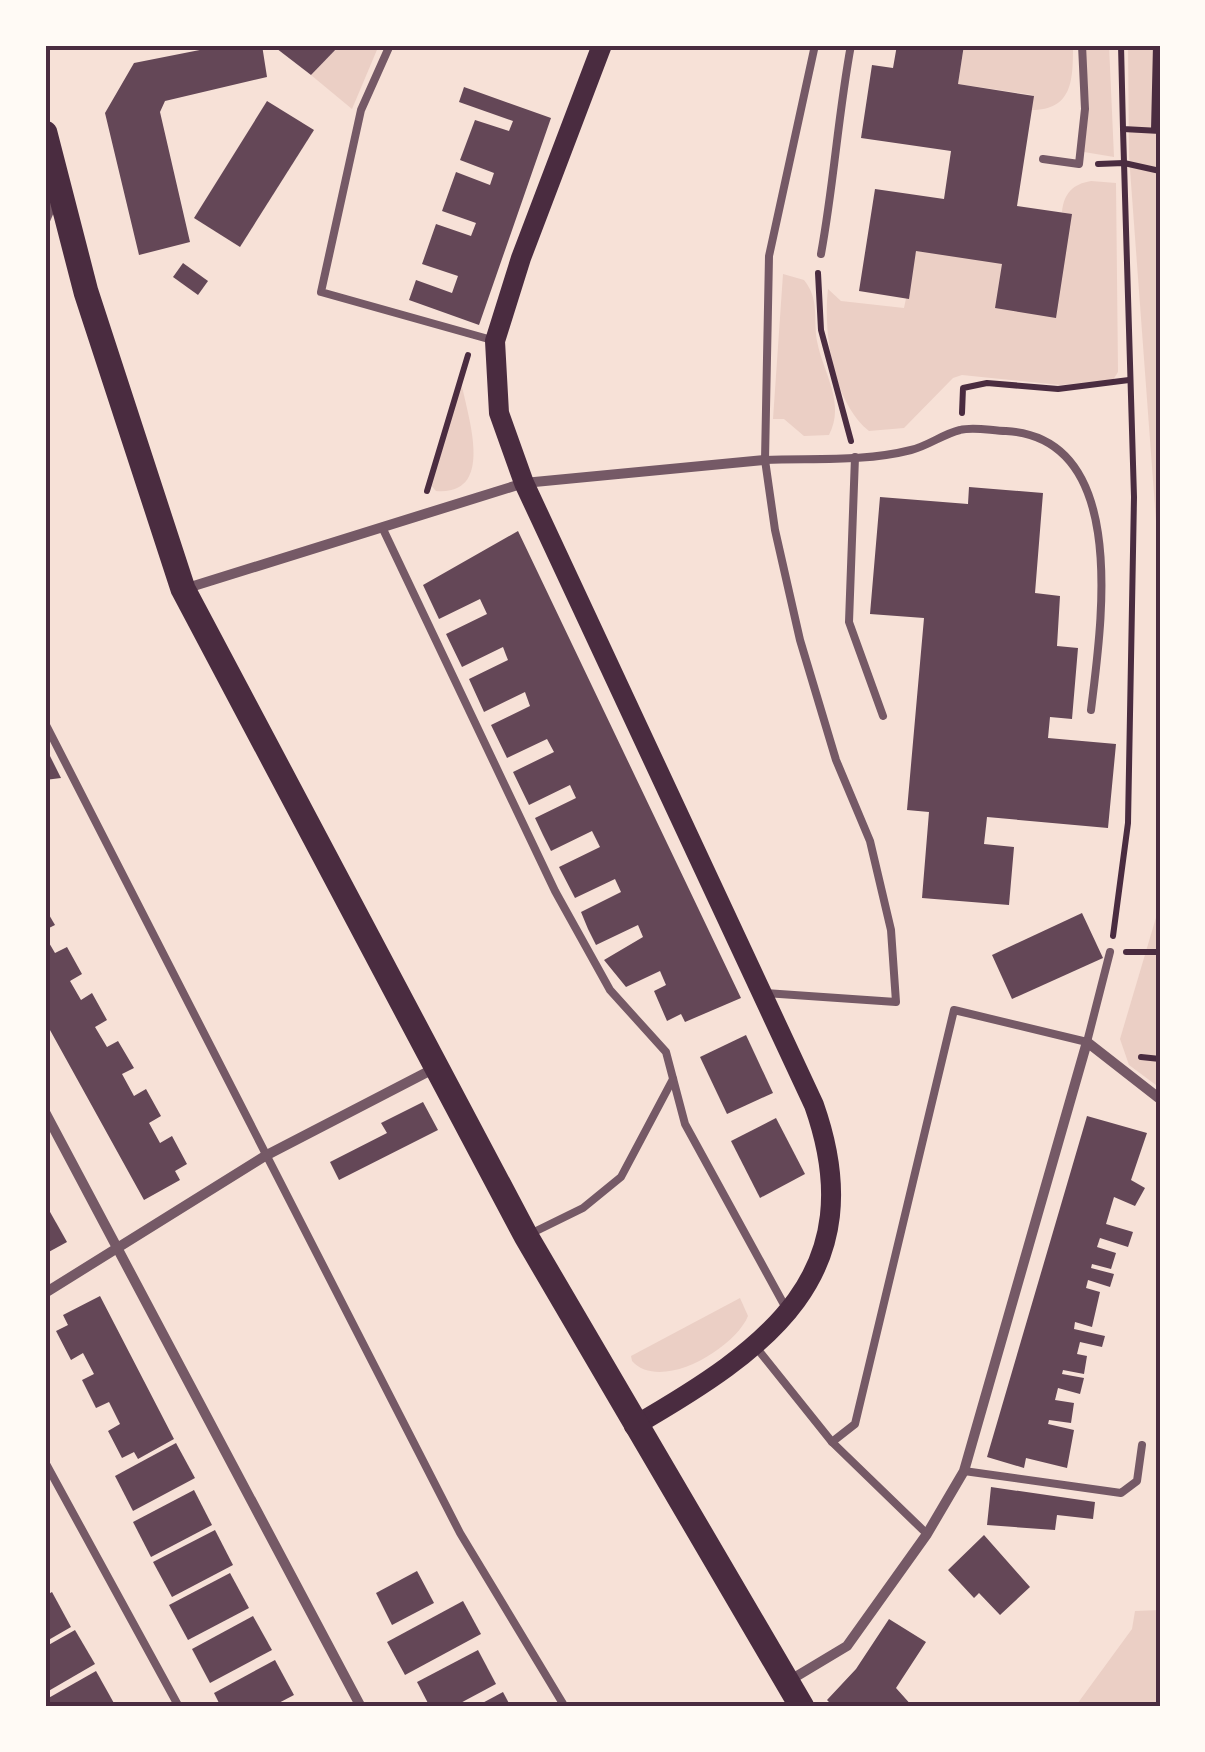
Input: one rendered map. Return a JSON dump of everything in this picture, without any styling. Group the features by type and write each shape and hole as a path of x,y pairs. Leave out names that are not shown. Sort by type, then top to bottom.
{"main road":[{"path":"602,45 521,258 495,341 499,413 524,483 820,1123 834,1202 818,1270 788,1314 709,1383 634,1426"},
{"path":"45,133 86,292 183,589 526,1236 802,1707"}],"street":[{"path":"183,589 524,483 766,460"},
{"path":"786,1682 847,1646 927,1534 964,1471 1087,1042 1160,1098"},
{"path":"45,1292 119,1250 265,1156 436,1068"},
{"path":"45,1112 361,1707"}],"lane":[{"path":"390,45 361,110 321,292 495,341"},
{"path":"760,992 896,1002 890,930 870,841 836,760 800,640 775,530 766,460 770,256 816,45"},
{"path":"821,254 838,158 834,134 851,45"},
{"path":"1043,159 1079,164 1085,109 1082,45"},
{"path":"45,223 59,191"},
{"path":"766,460 855,457 913,450 962,429 1033,433 1068,456 1092,500 1100,549 1101,628 1090,710"},
{"path":"855,457 849,622 883,716"},
{"path":"382,527 555,891 610,990 666,1052 685,1124 780,1290 788,1314"},
{"path":"45,723 460,1533 565,1707"},
{"path":"832,1442 855,1424 954,1010 1087,1042 1110,952"},
{"path":"526,1236 583,1208 622,1178 673,1079"},
{"path":"753,1344 832,1442 927,1534"},
{"path":"964,1471 1121,1493 1137,1481 1142,1445"},
{"path":"45,1462 178,1707"}],"path":[{"path":"1121,45 1134,497 1128,824 1110,952 1160,952"},
{"path":"1123,129 1157,130 1156,45"},
{"path":"1079,164 1124,163 1160,171"},
{"path":"821,254 817,281 821,330 855,457"},
{"path":"418,516 474,335"},
{"path":"962,429 963,388 987,383 1058,389 1129,380"}],"shaded area":[{"path":"340,45 379,45 352,109 311,75"},
{"path":"964,45 1073,45 1068,91 1055,105 1031,110 1033,95 958,84"},
{"path":"1085,45 1109,45 1114,157 1084,152 1089,107"},
{"path":"1128,45 1160,45 1160,575 1129,156"},
{"path":"1116,183 1118,372 1113,380 1060,385 962,375 953,378 904,428 869,431 847,403 833,366 827,326 828,289 841,301 904,308 916,251 1072,215 1062,212 1067,195 1079,184"},
{"path":"783,274 804,280 812,295 817,341 834,400 834,423 829,435 804,436 784,419 773,419"},
{"path":"461,381 472,432 472,467 466,481 455,489 436,491 429,483"},
{"path":"1160,904 1160,1088 1129,1065 1120,1039"},
{"path":"740,1298 748,1316 713,1353 678,1369 661,1372 645,1370 632,1361 631,1356"},
{"path":"1160,1610 1160,1707 1075,1707 1132,1629 1135,1611"}],"building":[{"path":"225,45 262,45 267,77 165,101 160,112 190,242 139,255 105,113 134,63"},
{"path":"272,45 340,45 311,75"},
{"path":"897,45 964,45 958,84 1034,96 1017,206 1072,214 1056,318 995,308 1002,264 916,251 909,299 859,291 875,189 944,199 951,151 861,138 872,65 893,68"},
{"path":"464,87 551,118 479,325 409,300 416,280 452,293 458,276 422,264 436,224 471,236 476,223 442,211 456,172 490,185 494,173 460,160 475,120 509,131 513,121 459,102"},
{"path":"267,101 314,130 240,247 194,218"},
{"path":"183,263 208,281 198,295 173,277"},
{"path":"969,487 1043,493 1035,593 1060,596 1057,646 1078,648 1072,719 1050,717 1048,738 1116,744 1108,828 987,817 984,844 1014,847 1009,905 922,898 929,812 907,810 924,618 870,614 880,497 968,504"},
{"path":"518,531 741,998 685,1022 681,1014 667,1021 654,991 666,985 660,971 626,987 604,960 643,937 638,925 596,945 588,929 581,912 621,892 615,879 575,898 559,867 600,847 592,831 551,851 535,818 576,798 570,785 529,805 513,772 554,752 547,739 507,758 491,725 530,706 525,692 484,712 469,679 508,660 503,647 462,667 446,634 487,614 480,599 439,619 423,585"},
{"path":"45,746 61,778 45,780"},
{"path":"45,908 55,925 45,930"},
{"path":"1082,913 1103,958 1012,999 992,955"},
{"path":"45,936 55,953 67,947 82,974 70,981 81,1000 92,993 107,1020 95,1027 107,1047 118,1041 134,1068 122,1074 134,1096 146,1089 161,1116 149,1123 160,1143 172,1136 187,1164 175,1171 180,1180 144,1200 45,1021"},
{"path":"746,1035 773,1093 727,1114 700,1057"},
{"path":"423,1102 438,1130 339,1180 330,1162 387,1133 381,1123"},
{"path":"1087,1116 1147,1133 1131,1180 1145,1188 1135,1206 1114,1197 1106,1224 1133,1232 1128,1247 1100,1238 1097,1247 1116,1253 1111,1269 1092,1264 1091,1268 1114,1274 1110,1287 1088,1280 1086,1288 1100,1292 1092,1327 1075,1322 1074,1329 1105,1336 1102,1347 1080,1342 1077,1354 1087,1356 1084,1374 1063,1370 1062,1374 1084,1378 1080,1394 1058,1388 1055,1400 1074,1403 1071,1423 1049,1420 1048,1424 1074,1430 1067,1468 1026,1458 1024,1468 987,1457"},
{"path":"776,1118 805,1174 760,1198 731,1141"},
{"path":"45,1203 67,1242 45,1254"},
{"path":"100,1296 174,1439 138,1459 134,1452 122,1458 108,1431 120,1424 109,1402 96,1408 82,1380 94,1374 83,1353 71,1360 56,1331 68,1325 63,1315"},
{"path":"176,1443 195,1478 133,1511 115,1476"},
{"path":"991,1487 1095,1502 1093,1519 1057,1515 1055,1530 987,1525"},
{"path":"194,1490 212,1525 151,1557 133,1522"},
{"path":"215,1530 233,1565 172,1597 153,1562"},
{"path":"984,1535 1030,1587 1000,1615 979,1593 974,1598 948,1570"},
{"path":"417,1571 434,1603 392,1625 376,1593"},
{"path":"230,1573 249,1608 188,1640 169,1605"},
{"path":"52,1592 71,1627 45,1642 45,1596"},
{"path":"463,1601 481,1634 405,1675 387,1642"},
{"path":"253,1616 272,1650 210,1683 192,1649"},
{"path":"889,1619 926,1642 896,1688 913,1707 834,1707 827,1700 856,1669"},
{"path":"75,1630 95,1664 45,1693 45,1647"},
{"path":"478,1650 496,1684 453,1707 430,1707 417,1682"},
{"path":"275,1660 294,1695 271,1707 221,1707 214,1693"},
{"path":"96,1671 115,1705 45,1707 45,1700"},
{"path":"503,1692 511,1707 475,1707"}]}
